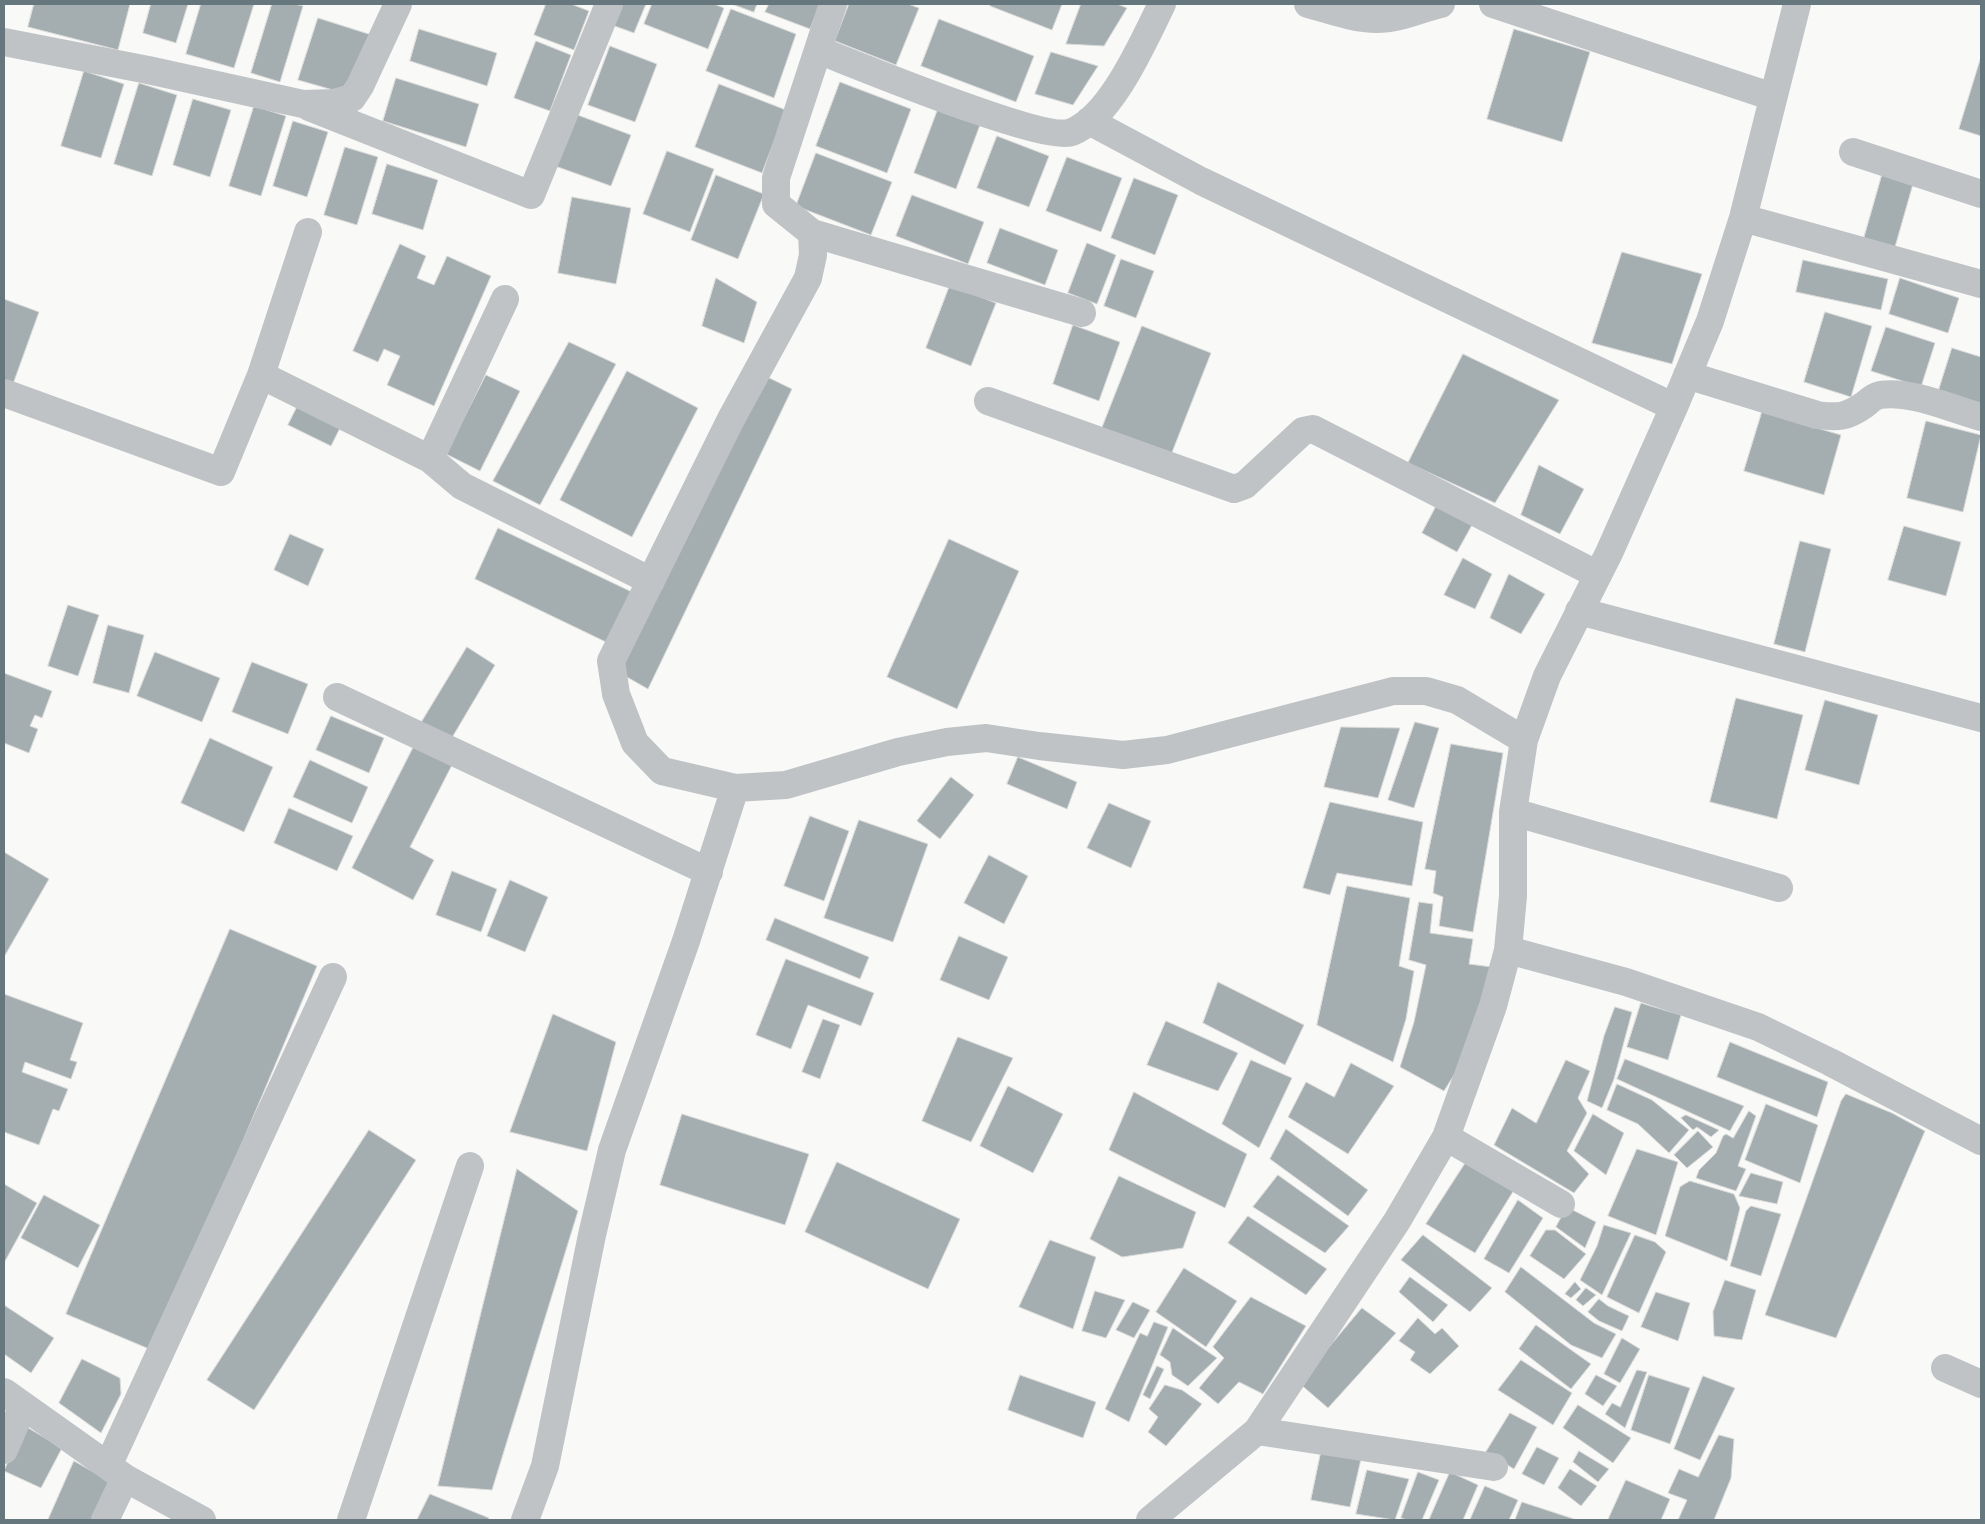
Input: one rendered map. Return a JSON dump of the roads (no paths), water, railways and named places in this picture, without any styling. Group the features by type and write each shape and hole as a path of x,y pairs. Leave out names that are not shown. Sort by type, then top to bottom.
{"street":[{"path":"303,104 334,103 352,98 360,86 398,4"},
{"path":"4,42 148,70 303,104 531,195 610,4"},
{"path":"833,4 776,178 776,204 812,233 1082,313"},
{"path":"818,50 1006,121 1045,131 1071,132 1089,121 1114,94 1140,49 1162,4"},
{"path":"1308,4 1376,19 1407,15 1441,4"},
{"path":"1493,4 1773,97"},
{"path":"1150,1520 1257,1431 1397,1221 1446,1137 1493,1006 1508,950 1513,896 1513,812 1524,740 1547,676 1598,575 1674,407 1710,321 1743,218 1797,4"},
{"path":"1089,121 1201,181 1674,407"},
{"path":"1853,152 1981,194"},
{"path":"1743,218 1981,284"},
{"path":"4,393 221,472 261,375 308,232"},
{"path":"812,233 813,254 808,278 731,419 611,661 616,694 635,743 662,771 735,788 786,785 898,752 956,741 986,738 1123,755 1167,750 1393,691 1426,691 1457,700 1524,740"},
{"path":"430,459 505,300"},
{"path":"261,375 430,459 462,486 651,581"},
{"path":"1687,375 1817,415 1845,416 1877,395 1892,394 1916,398 1981,417"},
{"path":"988,401 1234,489 1245,485 1303,431 1314,429 1598,575"},
{"path":"1579,611 1981,718"},
{"path":"337,697 708,872"},
{"path":"525,1520 545,1466 592,1235 612,1150 735,788"},
{"path":"1513,812 1779,888"},
{"path":"1508,950 1626,982 1758,1027 1981,1140"},
{"path":"105,1520 117,1472 333,977"},
{"path":"1446,1137 1561,1204"},
{"path":"351,1520 470,1166"},
{"path":"1945,1368 1981,1384"},
{"path":"4,1450 14,1399 117,1472 202,1520"},
{"path":"1257,1431 1494,1467"}]}
